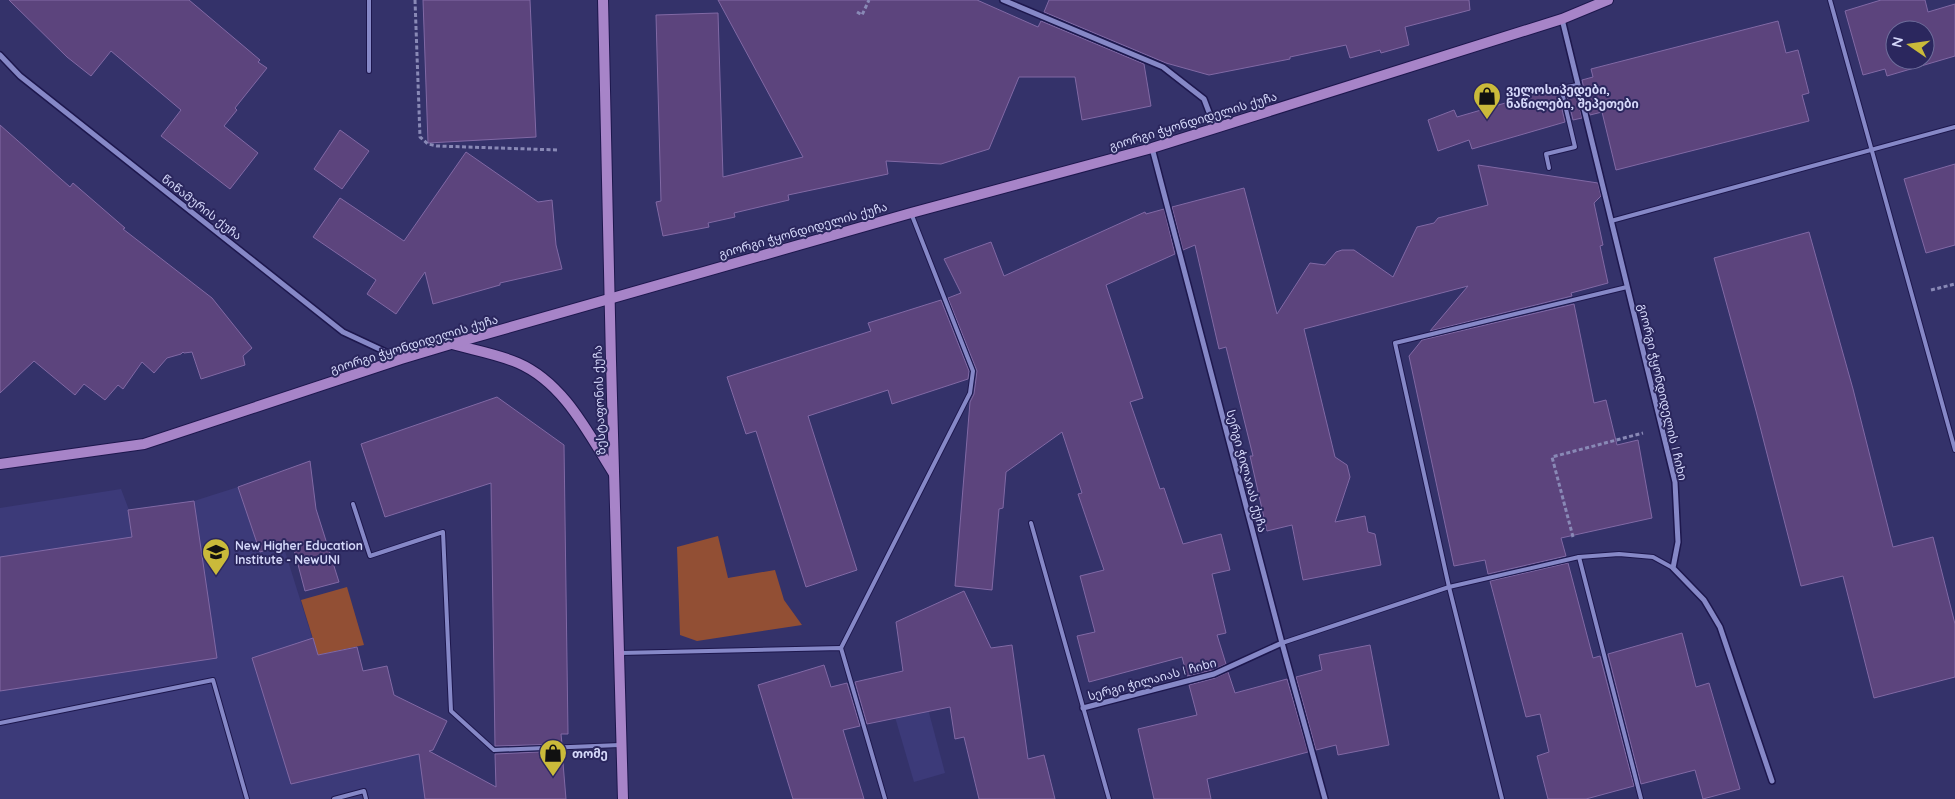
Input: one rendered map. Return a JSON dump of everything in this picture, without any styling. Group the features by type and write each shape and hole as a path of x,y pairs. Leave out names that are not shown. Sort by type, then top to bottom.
{"street":[{"name":"ზესტაფონის ქუჩა","path":"603,0 620,745 623,799"},
{"path":"1003,0 1162,67 1204,99 1214,128"},
{"name":"გიორგი ჭყონდიდელის ქუჩა","path":"0,464 144,444 451,344 910,213 1152,148 1562,19 1608,0"},
{"name":"გიორგი ჭყონდიდელის I ჩიხი","path":"1562,19 1675,482 1678,542 1673,568"},
{"name":"წიწამურის ქუჩა","path":"0,55 20,76 343,332 401,359"},
{"name":"სერგი ჭილაიას ქუჩა","path":"1152,148 1282,644 1325,799"},
{"path":"451,344 518,363 548,381 571,407 614,474"},
{"path":"1673,568 1704,600 1720,627 1772,781"},
{"name":"სერგი ჭილაიას I ჩიხი","path":"1083,708 1214,674 1282,644"}],"lane":[{"path":"369,0 369,71"},
{"path":"1830,0 1955,450"},
{"path":"1549,168 1546,154 1575,147 1561,88 1578,84"},
{"path":"1611,221 1955,127"},
{"path":"885,799 841,648 970,393 973,371 910,213"},
{"path":"1502,799 1450,586 1395,343 1627,287"},
{"path":"353,504 370,556 443,532 451,712 494,750 620,745"},
{"path":"1031,523 1109,799"},
{"path":"1282,644 1450,586 1579,558 1619,554 1653,557 1673,568"},
{"path":"1579,558 1641,799"},
{"path":"618,652 841,648"},
{"path":"0,723 213,680 247,799"},
{"path":"334,799 364,791 366,799"}],"path":[{"path":"415,0 420,137 428,144 437,146 559,150"},
{"path":"857,12 862,14 869,0"},
{"path":"1579,558 1552,458 1662,428"}],"shaded area":[{"path":"238,487 260,552 283,545 332,701 418,745 425,799 0,799 0,508 121,489 129,510 194,501"},
{"path":"718,536 728,578 775,570 784,600 802,625 697,641 680,635 677,547"},
{"path":"347,587 364,645 318,655 301,600"},
{"path":"928,709 945,773 914,782 895,717"}],"building":[{"path":"9,0 189,0 267,68 235,108 237,110 224,126 258,153 230,189 161,136 181,110 111,51 91,76 67,57"},
{"path":"423,0 530,0 536,137 428,143"},
{"path":"718,0 977,0 1038,27 1041,21 1144,64 1151,106 1082,120 1075,77 1019,77 989,149 941,164 886,161 888,174 788,195 789,200 734,213 735,217 708,223 709,227 663,236 656,202 661,201 656,15 718,13 723,177 803,157"},
{"path":"1049,0 1469,0 1470,10 1405,27 1409,45 1381,53 1380,50 1350,58 1346,45 1290,57 1290,59 1209,75 1166,63 1044,12"},
{"path":"1881,0 1925,0 1928,12 1955,4 1955,56 1935,62 1935,20 1885,20 1885,69 1863,75 1845,11"},
{"path":"1778,21 1786,53 1798,50 1809,93 1802,95 1809,121 1616,170 1602,112 1590,115 1582,80 1593,77 1591,69"},
{"path":"1885,70 1907,70 1887,76"},
{"path":"1557,88 1565,122 1472,149 1469,140 1438,151 1428,120 1454,110 1457,117"},
{"path":"1575,89 1582,118 1573,120 1566,91"},
{"path":"0,125 70,187 73,183 125,228 123,229 212,298 252,348 243,356 245,365 201,379 192,352 183,352 167,358 154,373 142,362 123,389 118,385 105,400 84,384 75,395 34,361 0,393"},
{"path":"340,130 369,151 342,189 314,169"},
{"path":"466,152 538,202 552,200 556,245 562,269 500,283 500,285 433,304 425,272 396,314 367,294 376,280 313,237 340,198 404,241"},
{"path":"1955,164 1955,245 1926,253 1904,179"},
{"path":"1478,165 1598,183 1601,196 1594,203 1603,245 1600,246 1608,283 1571,293 1572,296 1430,331 1468,286 1304,329 1335,457 1347,465 1350,477 1335,522 1365,516 1368,532 1375,534 1381,565 1303,580 1292,525 1267,531 1250,456 1253,456 1226,347 1219,349 1195,245 1183,250 1172,207 1244,188 1277,314 1310,263 1325,265 1336,252 1342,250 1354,250 1393,277 1417,227 1434,223 1438,218 1488,205"},
{"path":"1164,209 1175,254 1106,285 1143,398 1130,402 1160,489 1164,488 1183,544 1221,534 1230,570 1212,574 1226,633 1217,635 1226,664 1213,670 1187,676 1182,657 1089,682 1077,636 1095,632 1080,576 1104,570 1078,494 1082,493 1062,432 1006,472 1003,508 999,509 992,590 955,586 970,402 974,394 977,371 948,298 961,293 944,259 991,242 1004,276 1145,212 1146,214"},
{"path":"1809,232 1853,389 1893,547 1933,537 1955,624 1955,677 1874,698 1843,576 1801,586 1714,258"},
{"path":"941,300 969,371 968,379 892,404 888,390 808,416 857,570 806,587 756,431 746,434 727,377 871,331 868,323"},
{"path":"1574,304 1594,403 1606,400 1617,445 1638,440 1652,518 1561,538 1566,556 1488,574 1485,560 1454,566 1409,356 1422,340"},
{"path":"497,397 564,445 568,734 561,734 562,744 495,746 491,483 385,517 361,444"},
{"path":"310,461 316,509 339,582 305,591 292,542 260,552 238,487"},
{"path":"194,501 217,658 0,691 0,557 132,537 128,510"},
{"path":"1568,563 1593,658 1600,656 1634,786 1586,799 1548,799 1537,756 1549,752 1540,714 1526,717 1490,581"},
{"path":"964,591 991,648 1012,645 1028,759 1044,755 1055,799 979,799 964,737 955,739 950,707 867,724 855,682 903,671 896,622"},
{"path":"1682,633 1696,687 1709,683 1740,789 1703,799 1695,770 1641,784 1608,654"},
{"path":"313,638 318,655 357,647 363,671 387,666 394,695 447,721 433,750 429,751 496,787 495,754 562,751 566,799 425,799 419,754 291,784 252,658"},
{"path":"1370,645 1389,745 1338,755 1336,745 1316,750 1296,677 1322,670 1319,655"},
{"path":"824,665 831,687 847,683 860,726 843,730 864,799 793,799 758,685"},
{"path":"1228,672 1235,693 1287,679 1308,752 1207,779 1211,799 1154,799 1138,729 1197,715 1189,685 1215,678"}],"place":[{"name":"ველოსიპედები, ნაწილები, შეპეთები","path":"1487,120"},
{"name":"New Higher Education Institute - NewUNI","path":"216,576"},
{"name":"თომე","path":"553,777"}]}
